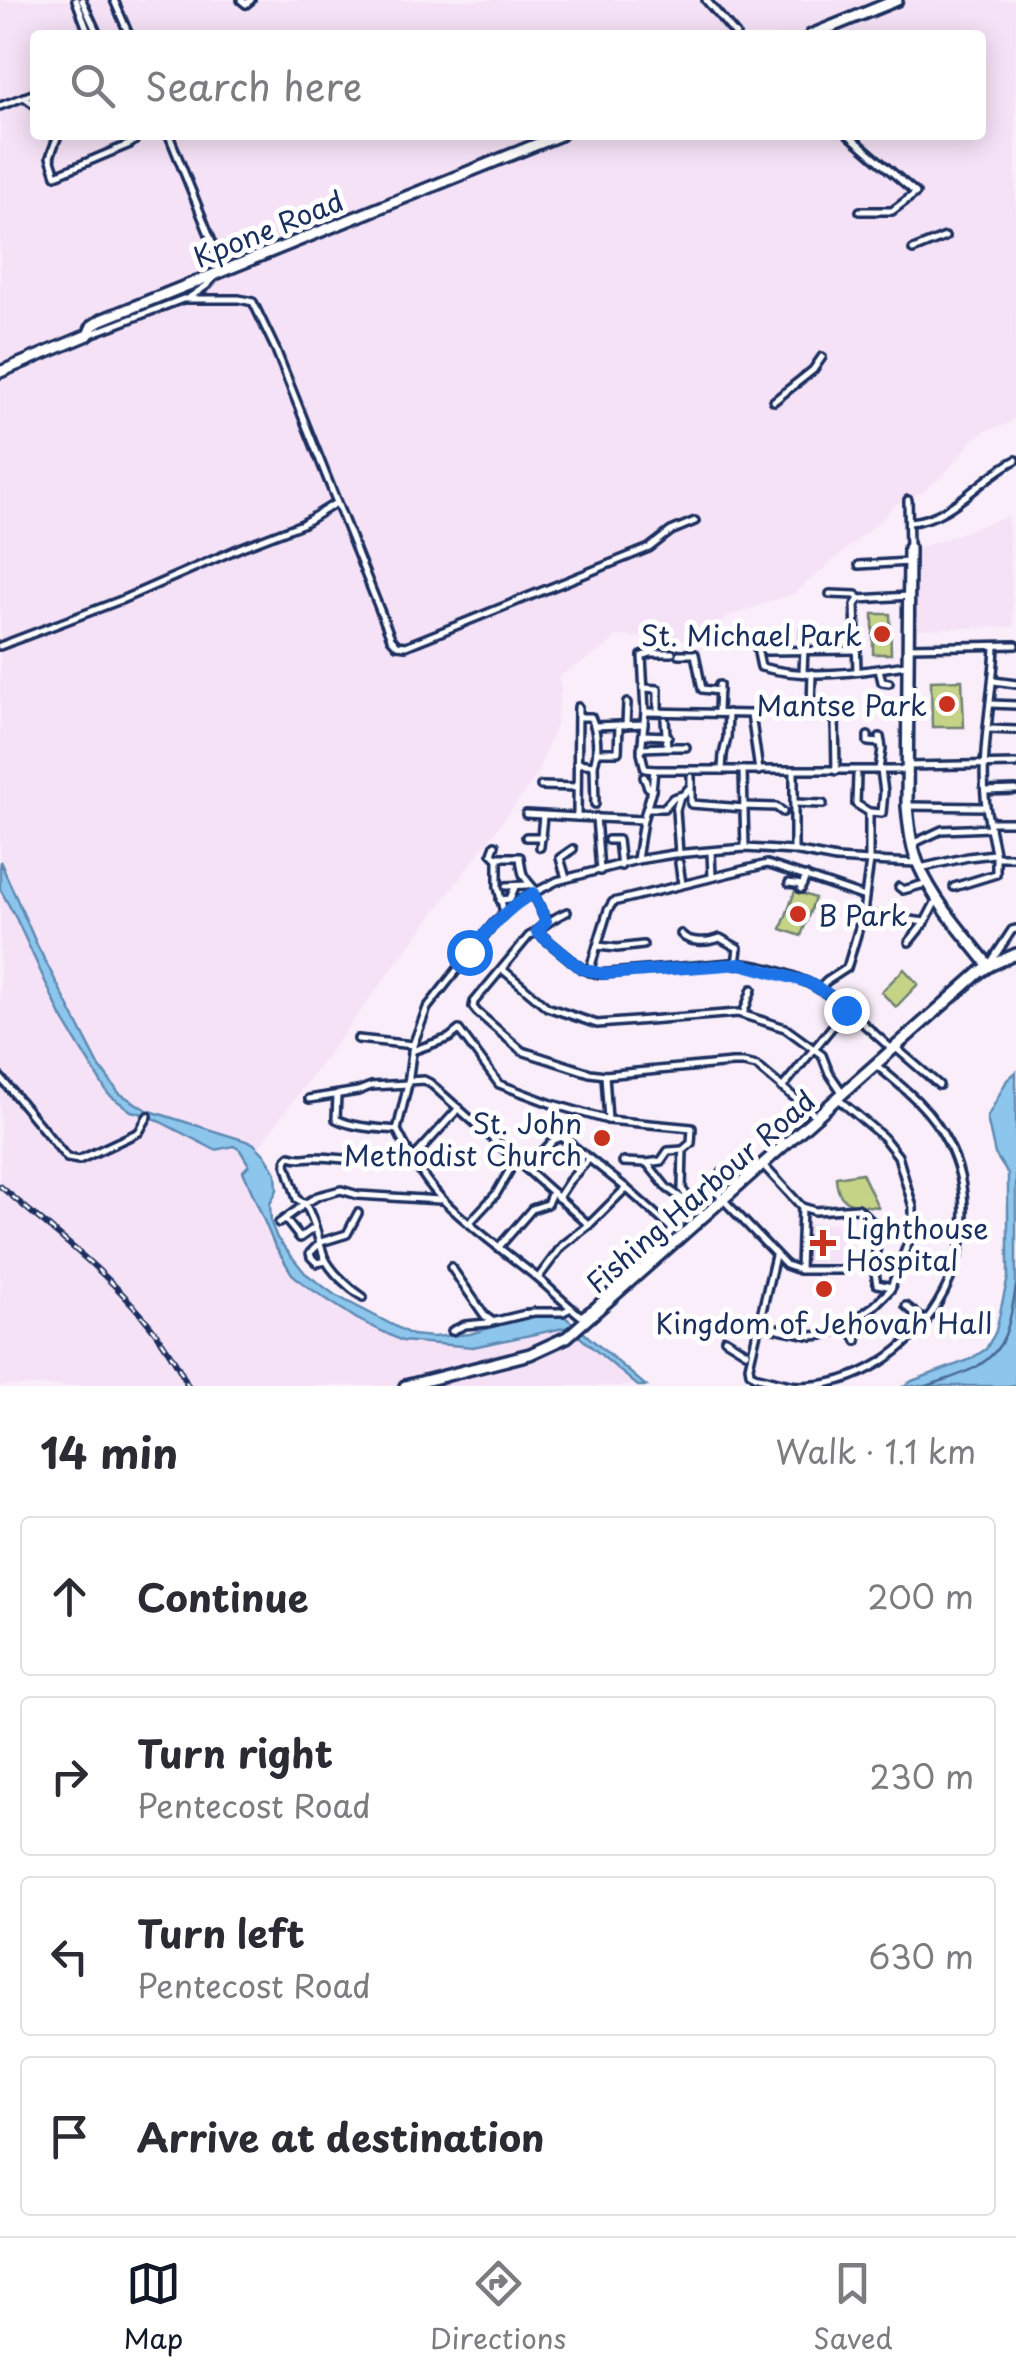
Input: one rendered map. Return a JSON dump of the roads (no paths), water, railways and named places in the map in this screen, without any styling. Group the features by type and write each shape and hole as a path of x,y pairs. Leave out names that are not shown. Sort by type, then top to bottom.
{"street":[{"path":"79,0 88,30"},
{"path":"79,0 95,30"},
{"path":"114,0 126,30"},
{"path":"241,0 246,4 251,0"},
{"path":"706,0 732,30"},
{"path":"823,30 898,0"},
{"path":"0,106 30,95"},
{"path":"24,97 30,101"},
{"path":"56,140 50,157 56,175 133,140"},
{"path":"171,140 220,271 188,298"},
{"name":"Kpone Road","path":"0,372 88,335 101,320 548,140"},
{"path":"854,140 916,193 892,211 860,211"},
{"path":"913,250 945,237"},
{"path":"174,302 181,287"},
{"path":"88,335 188,298 238,298 256,306 396,645 403,646 649,548 671,531 695,521"},
{"path":"774,401 813,370 822,357"},
{"path":"910,522 942,513 994,472 1016,460"},
{"path":"908,500 906,806 912,844 937,899 989,966 1016,929"},
{"path":"0,646 302,524 336,503"},
{"path":"859,565 909,562"},
{"path":"830,594 856,595 860,599 909,596"},
{"path":"858,671 855,605 860,599"},
{"path":"803,672 806,627"},
{"path":"909,647 1016,645"},
{"path":"954,886 996,874 985,791 994,646"},
{"path":"758,648 761,667 812,673 909,664"},
{"path":"766,650 857,650"},
{"path":"718,712 719,688 702,689 695,654 644,654 641,748 647,770 836,771 1016,764"},
{"path":"879,669 882,683 889,683"},
{"path":"812,673 811,707 836,717 836,771"},
{"path":"994,680 1016,684"},
{"path":"644,688 658,690 658,712"},
{"path":"597,752 618,752 627,703"},
{"path":"991,704 1016,705"},
{"path":"577,817 578,707"},
{"path":"645,712 747,713 752,716 759,771"},
{"path":"722,770 728,713"},
{"path":"578,718 591,717 594,726 595,804"},
{"path":"665,720 668,747"},
{"path":"594,726 644,724"},
{"path":"988,729 1016,730"},
{"path":"643,735 668,736"},
{"path":"857,775 856,804 869,812 882,813 880,740 868,742 868,736"},
{"path":"641,748 686,748"},
{"path":"577,763 594,765"},
{"path":"637,860 654,770"},
{"path":"743,770 745,848"},
{"path":"794,771 794,851"},
{"path":"691,776 691,804 776,807 783,812"},
{"path":"644,777 652,790"},
{"path":"542,786 577,787"},
{"path":"679,854 676,810 680,796 691,786"},
{"path":"985,791 1016,790"},
{"path":"648,808 662,809 680,796"},
{"path":"794,803 823,804"},
{"path":"906,806 986,808"},
{"path":"819,989 847,968 863,914 870,861 869,812"},
{"path":"526,814 643,820"},
{"path":"540,847 543,814"},
{"path":"596,817 600,871"},
{"path":"912,844 942,830 1016,822"},
{"path":"526,837 542,838"},
{"path":"608,840 618,840 621,866"},
{"path":"494,845 492,853 497,858 504,914"},
{"path":"580,1324 571,1308 538,1278 442,1200 397,1130 412,1048 426,1008 504,914 516,902 566,879 637,860 679,854 745,848 919,865 968,857 1016,858"},
{"path":"566,879 560,858 573,849"},
{"path":"710,852 712,876"},
{"path":"497,858 520,856 521,872 546,921"},
{"path":"680,863 682,884"},
{"path":"588,972 612,902 767,864 865,896"},
{"path":"788,883 801,887 806,876"},
{"path":"899,888 928,883"},
{"path":"506,886 528,884"},
{"path":"500,900 510,899 515,886"},
{"path":"909,942 926,922 937,899"},
{"path":"567,912 546,921 529,936 474,1002 476,1012 522,1052 605,1075 743,1063 756,1066 817,1118"},
{"path":"863,914 926,922"},
{"path":"537,932 588,972 736,964 795,978 819,989 940,1085"},
{"path":"680,934 688,940 720,938 738,948 736,964"},
{"path":"596,946 643,945"},
{"name":"Fishing Harbour Road","path":"405,1386 550,1346 580,1324 658,1252 706,1216 989,966 1016,954"},
{"path":"502,969 547,1007 597,1024 743,1014 791,1030 822,1055 841,1097 898,1156 914,1218 892,1287 875,1305 833,1332 812,1336 759,1325"},
{"path":"743,1014 752,989"},
{"path":"782,1088 846,1010"},
{"path":"358,1039 412,1048 450,1038 460,1030 499,1084 608,1120 690,1126 692,1141 683,1150 668,1151 660,1161 623,1162"},
{"path":"776,1256 749,1366 754,1376 797,1386 863,1374 906,1345 948,1290 962,1237 963,1192 950,1145 922,1104 876,1065"},
{"path":"605,1075 608,1120"},
{"path":"0,1077 72,1160 139,1132 148,1116"},
{"path":"310,1099 424,1080 589,1225"},
{"path":"337,1095 337,1120 353,1126 397,1130"},
{"path":"363,1297 326,1260 315,1219 297,1199 287,1159 319,1156 406,1164 414,1160 459,1108"},
{"path":"526,1170 561,1137 671,1228 658,1252"},
{"path":"683,1150 682,1189 687,1196 684,1199"},
{"path":"558,1198 589,1159"},
{"path":"470,1222 496,1194 516,1160"},
{"path":"648,1162 667,1188 706,1216"},
{"path":"763,1166 802,1207 862,1210 878,1228 874,1264 877,1284 892,1287"},
{"path":"696,1208 722,1184 722,1173"},
{"path":"538,1278 562,1246 626,1188"},
{"path":"316,1227 300,1238 282,1221 323,1194 341,1190 442,1200"},
{"path":"715,1191 786,1265 800,1270 841,1270"},
{"path":"498,1248 532,1209 547,1204 552,1192"},
{"path":"800,1270 802,1207"},
{"path":"326,1260 317,1262 310,1255 322,1242 347,1234 358,1213"},
{"path":"902,1262 929,1270"},
{"path":"452,1267 484,1316 495,1321"},
{"path":"906,1306 926,1322"},
{"path":"452,1331 465,1325 571,1308"},
{"path":"848,1324 858,1341"},
{"path":"724,1339 746,1352"}],"water":[{"path":"0,861 37,945 100,1067 119,1093 147,1110 253,1143 276,1173 277,1190 270,1204 277,1238 305,1273 335,1295 412,1335 470,1334 535,1314 564,1316 646,1386 638,1386 568,1327 473,1347 402,1341 357,1319 305,1285 292,1274 274,1244 243,1171 249,1165 240,1150 234,1146 215,1150 147,1115 131,1111 108,1094 62,1018 0,889"},
{"path":"1016,1072 1016,1386 904,1386 969,1360 986,1349 996,1331 1008,1277 1008,1174 995,1154 987,1118 1007,1080"}],"railway":[{"path":"0,1186 80,1253 129,1301 152,1327 188,1386"}],"place":[{"name":"St. Michael Park","path":"882,634"},
{"name":"Mantse Park","path":"947,704"},
{"name":"B Park","path":"798,914"},
{"name":"St. John Methodist Church","path":"602,1138"},
{"name":"Lighthouse Hospital","path":"823,1243"},
{"name":"Kingdom of Jehovah Hall","path":"824,1289"}]}
